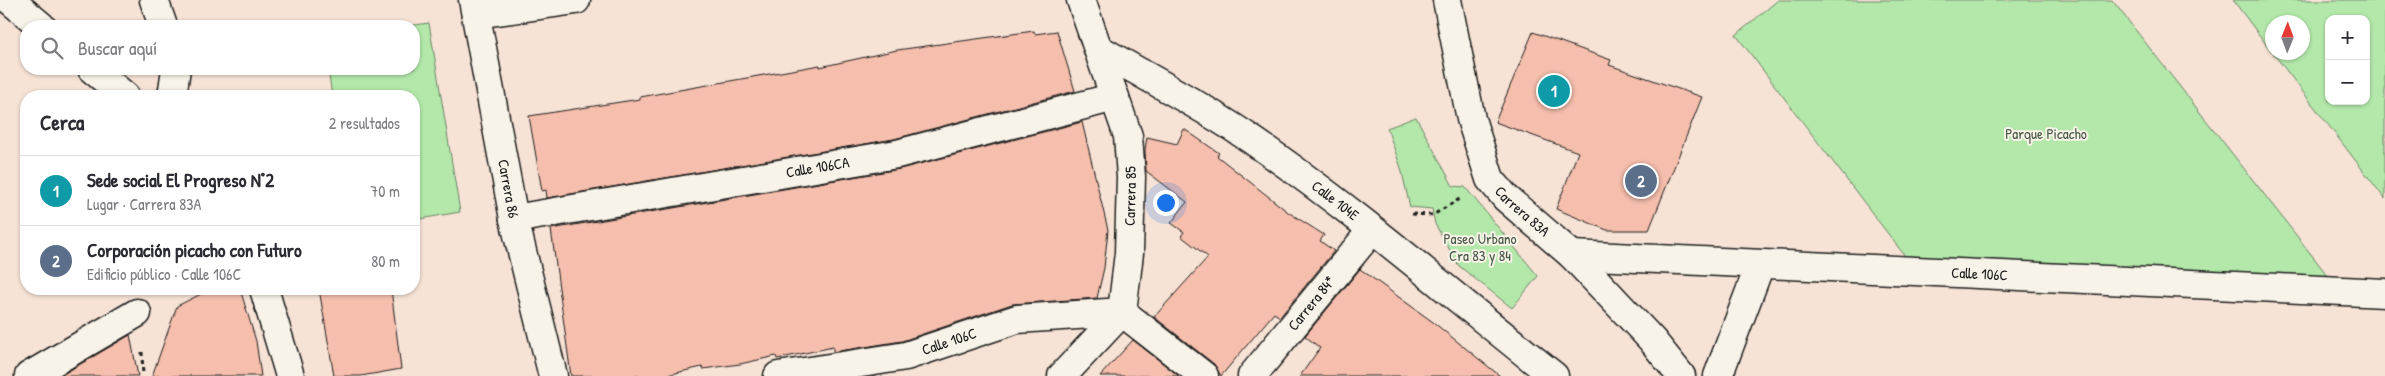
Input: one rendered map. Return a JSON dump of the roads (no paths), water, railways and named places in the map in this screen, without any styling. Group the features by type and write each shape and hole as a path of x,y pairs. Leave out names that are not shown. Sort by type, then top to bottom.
{"street":[{"path":"10,0 34,20"},
{"path":"154,0 161,20"},
{"path":"474,7 576,0"},
{"name":"Carrera 85","path":"1081,0 1128,136 1131,177 1129,253 1122,312"},
{"name":"Carrera 83A","path":"1447,0 1471,119 1490,179 1506,198 1572,255 1652,340 1682,376"},
{"name":"Carrera 86","path":"474,7 514,219 553,376"},
{"name":"Calle 104E","path":"1099,49 1216,116 1253,140 1372,230 1554,376"},
{"path":"99,75 118,90"},
{"path":"173,90 175,75"},
{"name":"Calle 106CA","path":"514,219 897,154 1115,97"},
{"name":"Carrera 84*","path":"1252,376 1372,230"},
{"name":"Calle 106C","path":"1572,255 2385,293"},
{"path":"1718,376 1760,265"},
{"path":"266,295 290,376"},
{"path":"1062,376 1122,312 1204,376"},
{"name":"Calle 106C","path":"778,376 906,356 1017,319 1122,312"},
{"path":"29,376 137,313"}],"place":[{"name":"Sede social El Progreso N°2","path":"1554,91"},
{"name":"Corporación picacho con Futuro","path":"1641,181"}],"park label":[{"name":"Parque Picacho","path":"2046,134"},
{"name":"Paseo Urbano Cra 83 y 84","path":"1480,248"}]}
